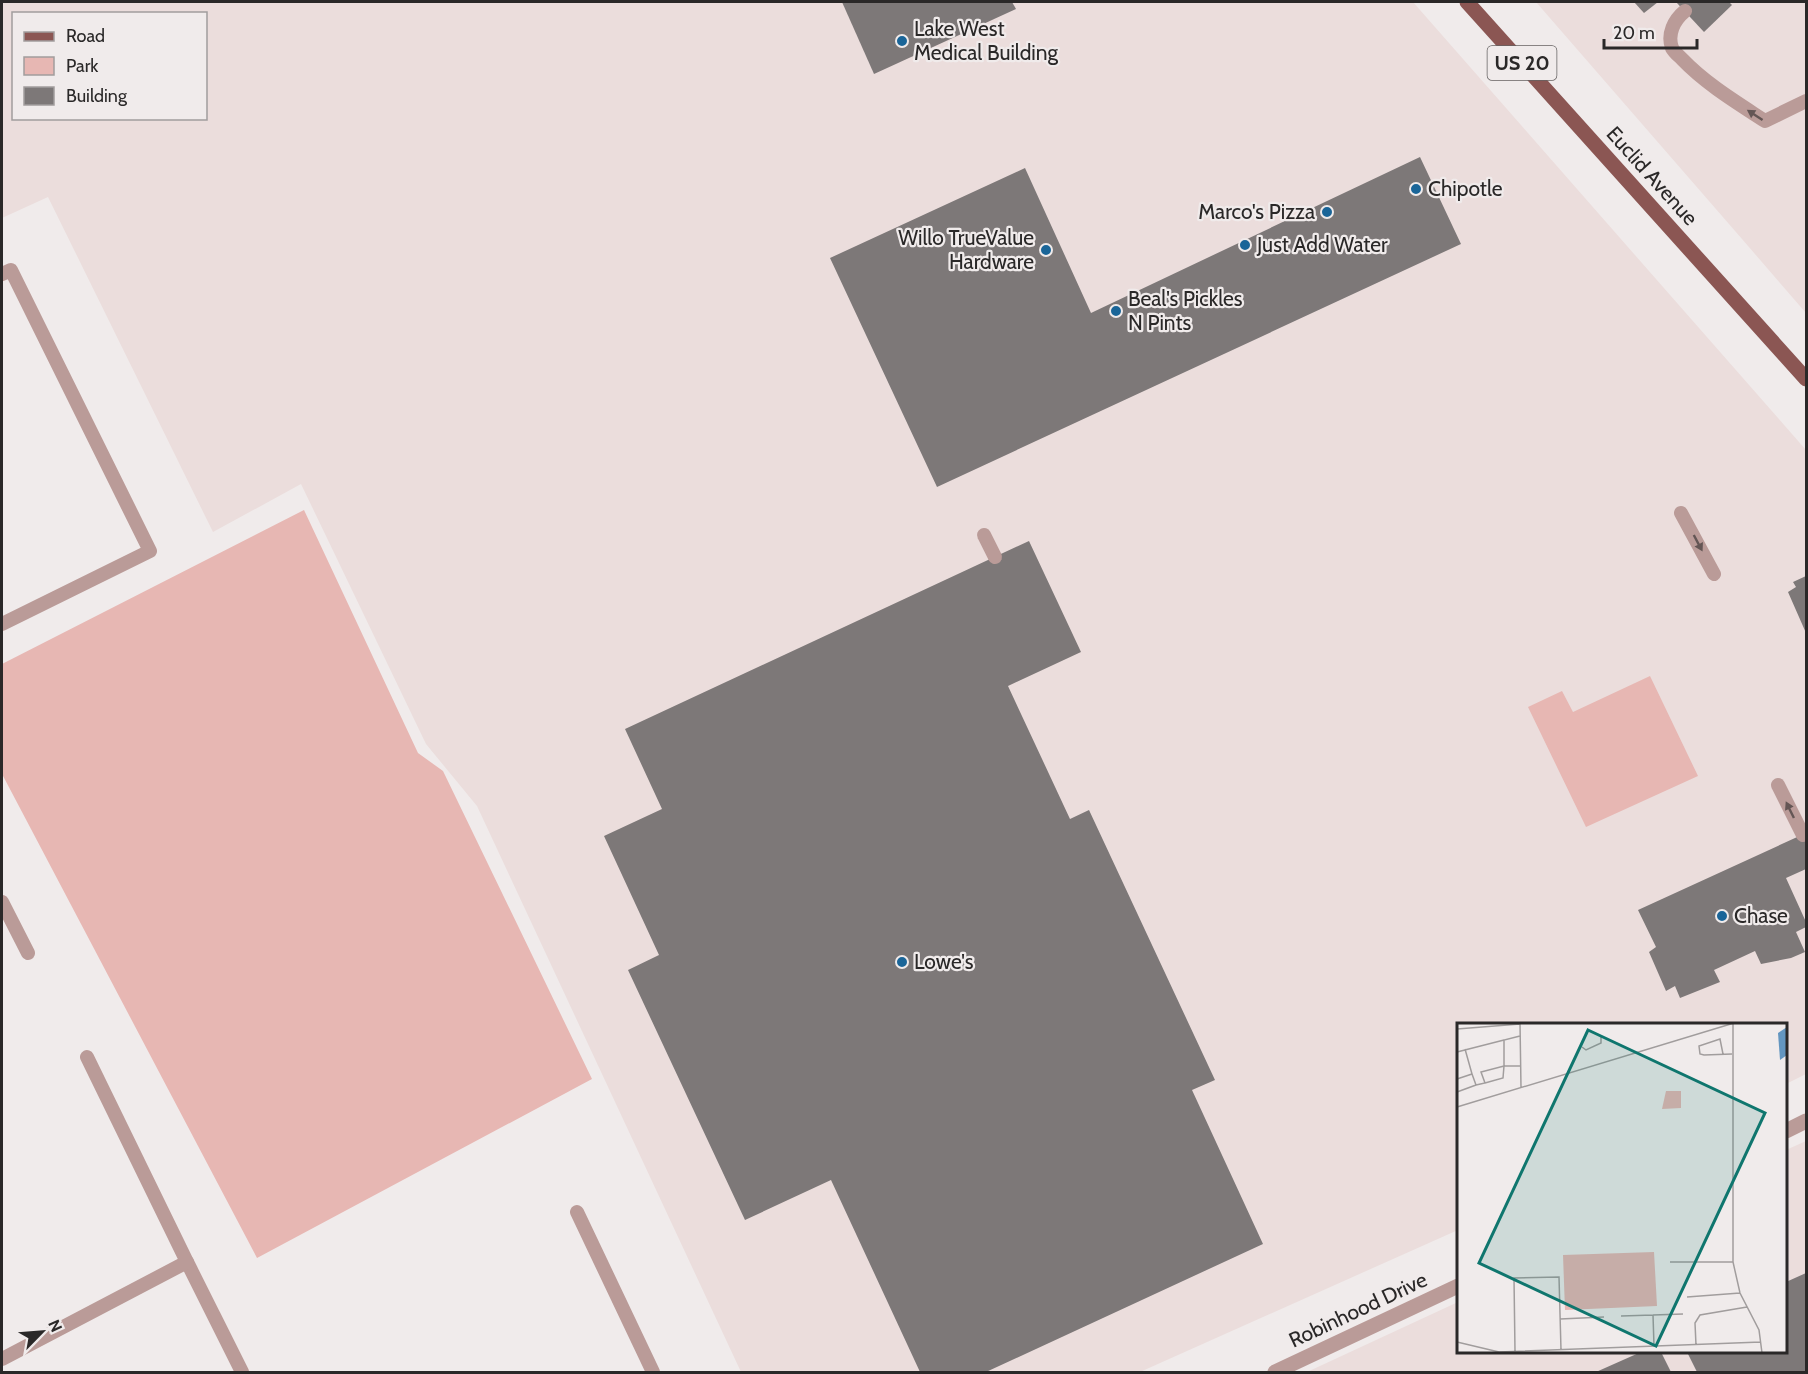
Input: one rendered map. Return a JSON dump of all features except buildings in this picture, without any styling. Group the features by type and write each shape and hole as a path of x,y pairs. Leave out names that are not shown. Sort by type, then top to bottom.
{"main road":[{"name":"Euclid Avenue","path":"1467,2 1806,379"}],"street":[{"path":"1787,1130 1806,1121"},
{"name":"Robinhood Drive","path":"1275,1372 1457,1286"}],"lane":[{"path":"1685,11 1670,31 1673,49 1695,72 1725,96 1765,121 1806,101"},
{"path":"2,274 11,270 150,551 2,624"},
{"path":"1681,513 1714,574"},
{"path":"984,535 994,557"},
{"path":"1778,785 1803,835"},
{"path":"2,902 28,953"},
{"path":"87,1057 242,1372"},
{"path":"577,1212 653,1372"},
{"path":"2,1359 187,1262"}],"shaded area":[{"path":"2,2 1413,2 1806,450 1806,1074 1787,1084 1787,1023 1457,1023 1457,1230 1140,1372 741,1372 477,806 426,744 301,484 213,532 48,197 2,218"},
{"path":"1536,2 1806,2 1806,313 1742,239"},
{"path":"1806,1141 1806,1372 1307,1372 1457,1302 1457,1353 1787,1353 1787,1150"}],"green space":[{"path":"304,510 418,753 443,771 592,1079 257,1258 2,774 2,664"},
{"path":"1650,676 1698,776 1586,827 1528,707 1562,691 1573,712"}],"place":[{"name":"Lake West Medical Building","path":"902,41"},
{"name":"Chipotle","path":"1416,189"},
{"name":"Marco's Pizza","path":"1327,212"},
{"name":"Just Add Water","path":"1245,245"},
{"name":"Willo TrueValue Hardware","path":"1046,250"},
{"name":"Beal's Pickles N Pints","path":"1116,311"},
{"name":"Chase","path":"1722,916"},
{"name":"Lowe's","path":"902,962"}]}
